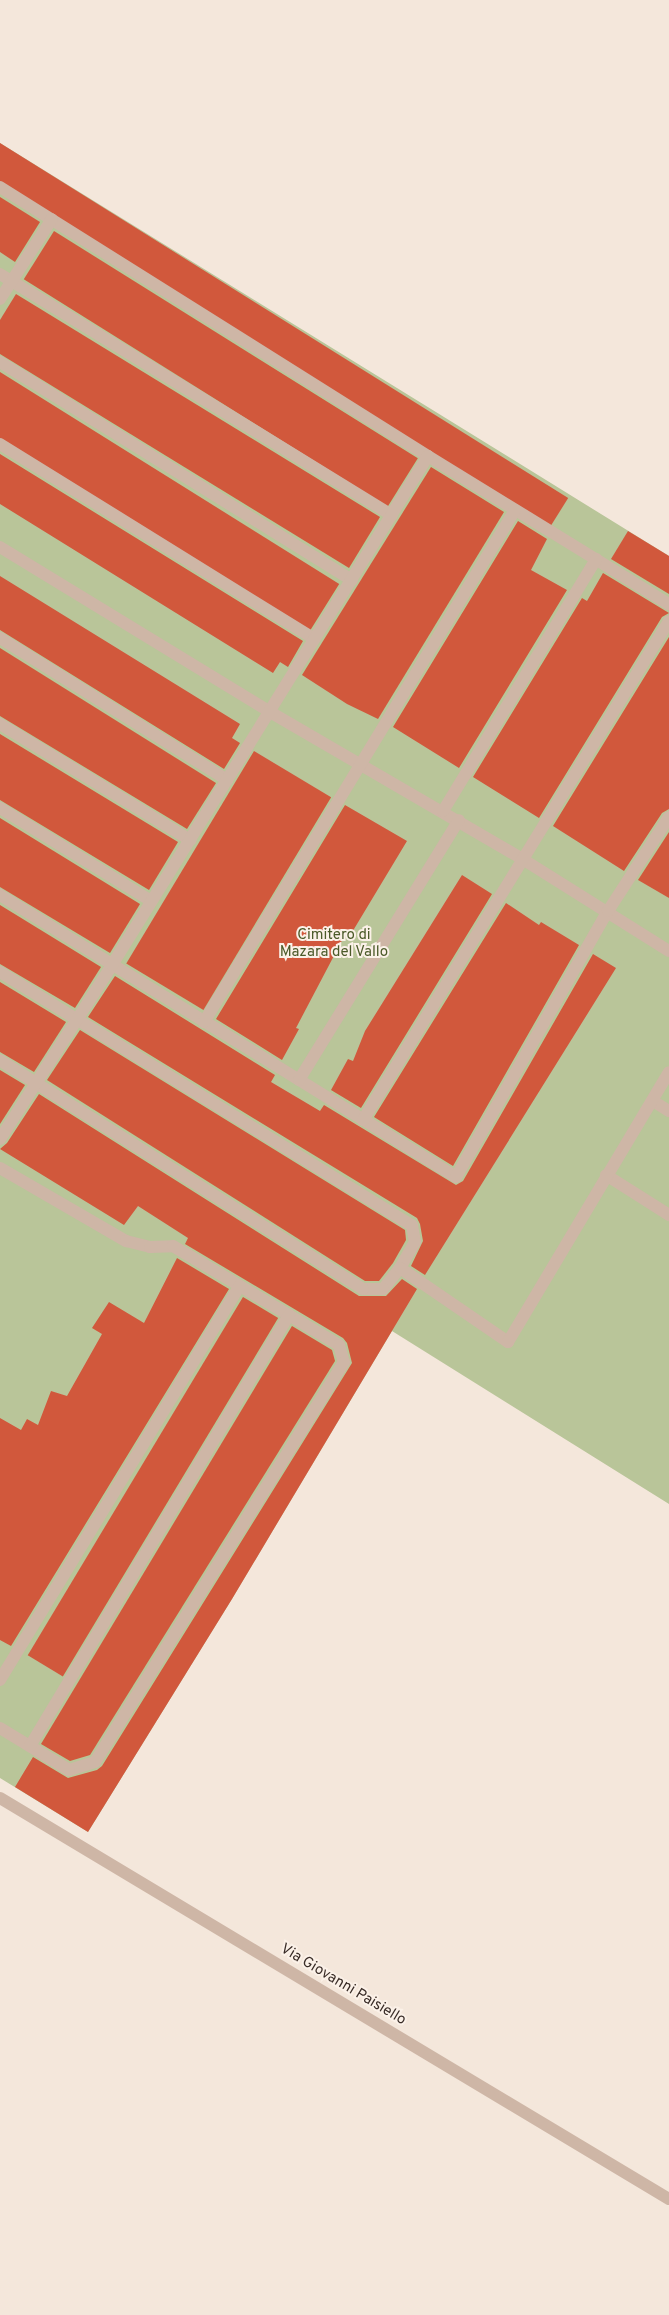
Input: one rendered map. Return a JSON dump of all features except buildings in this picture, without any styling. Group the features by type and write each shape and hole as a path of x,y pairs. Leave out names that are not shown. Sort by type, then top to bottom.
{"street":[{"path":"0,187 428,456 669,604"},
{"path":"0,299 52,219"},
{"path":"0,274 392,515"},
{"path":"0,362 352,580"},
{"path":"0,444 315,639"},
{"path":"0,1139 112,965 428,456"},
{"path":"204,1022 515,510"},
{"path":"0,547 270,712 459,820 608,911 669,951"},
{"path":"443,811 596,559"},
{"path":"363,1120 524,860 669,620"},
{"path":"0,638 227,780"},
{"path":"0,724 190,840"},
{"path":"0,808 151,901"},
{"path":"0,895 456,1177 608,911 669,817"},
{"path":"299,1080 459,820"},
{"path":"0,972 412,1225 414,1242 400,1268 383,1289 363,1290 0,1060"},
{"path":"400,1268 508,1342 669,1072"},
{"path":"652,1101 669,1111"},
{"path":"0,1168 126,1241 150,1247 173,1246 339,1345 344,1362 95,1762 69,1770 0,1728"},
{"path":"606,1175 669,1215"},
{"path":"0,1680 240,1286"},
{"path":"30,1746 289,1315"},
{"name":"Via Giovanni Paisiello","path":"0,1798 669,2199"}],"green space":[{"name":"Cimitero di Mazara del Vallo","path":"0,143 669,556 669,1504 392,1331 232,1599 88,1832 0,1778"}]}
